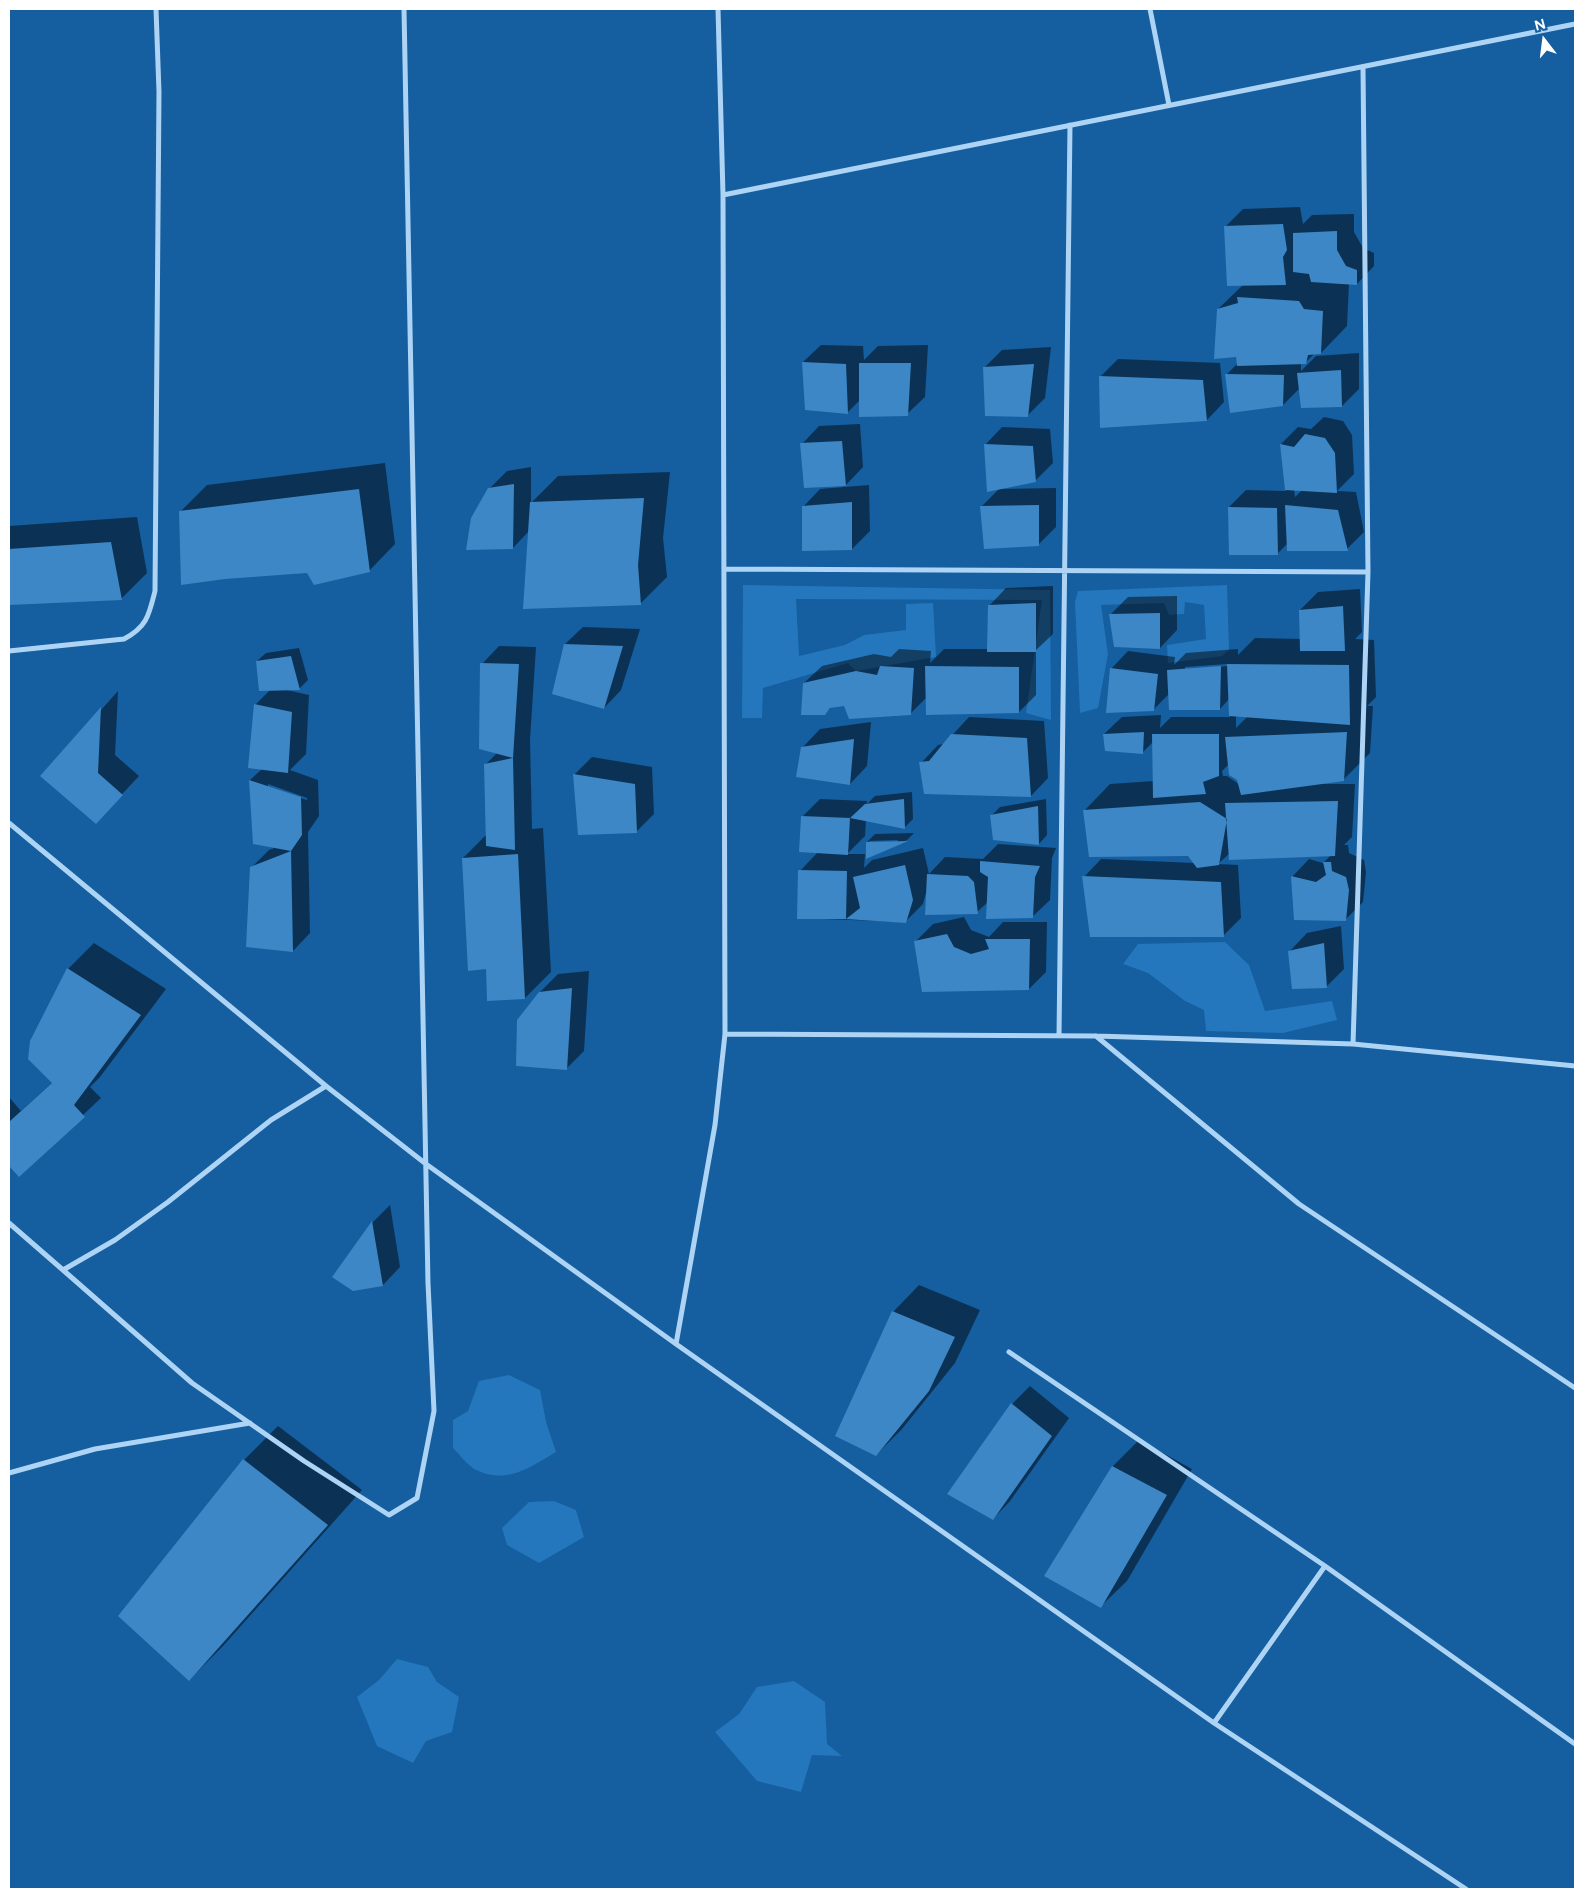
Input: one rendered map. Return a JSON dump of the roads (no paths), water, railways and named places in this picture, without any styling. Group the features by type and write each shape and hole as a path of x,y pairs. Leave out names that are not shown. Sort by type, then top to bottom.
{"street":[{"path":"9,651 124,639 138,631 149,616 156,591 159,92 156,9"},
{"path":"9,1223 192,1383 304,1461 389,1515 418,1498 434,1411 428,1283 404,9"},
{"path":"676,1344 716,1125 725,1034 722,195 718,9"},
{"path":"1150,9 1169,105"},
{"path":"722,195 1575,24"},
{"path":"1353,1044 1368,572 1363,67"},
{"path":"1059,1036 1070,125"},
{"path":"724,569 1368,572"},
{"path":"9,823 326,1086 426,1164 676,1344 1214,1723 1466,1889"},
{"path":"725,1034 1096,1036 1353,1044 1575,1066"},
{"path":"1096,1036 1299,1204 1575,1388"},
{"path":"63,1270 115,1240 168,1202 271,1120 326,1086"},
{"path":"1009,1352 1325,1566 1575,1744"},
{"path":"9,1473 95,1449 250,1423"},
{"path":"1214,1723 1325,1566"}]}
